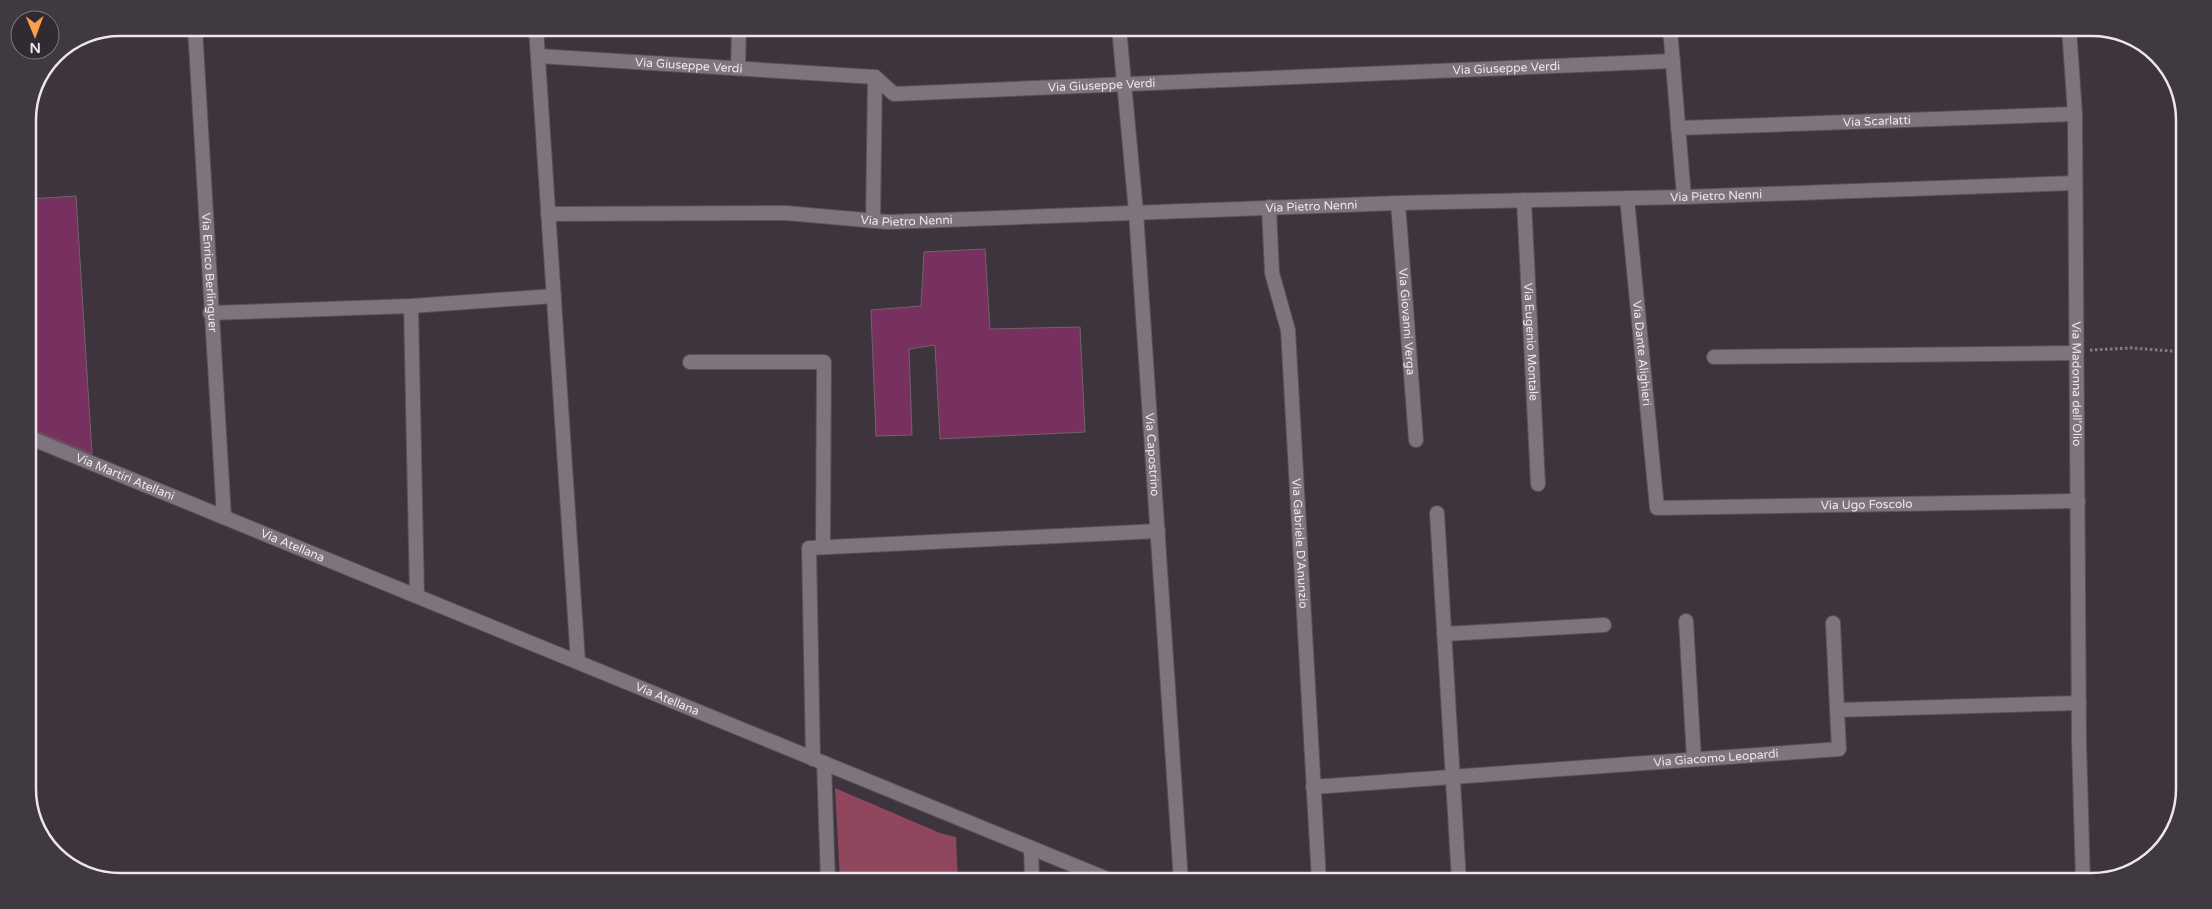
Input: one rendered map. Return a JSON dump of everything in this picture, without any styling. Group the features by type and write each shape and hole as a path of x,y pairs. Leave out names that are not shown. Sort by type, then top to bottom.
{"street":[{"name":"Via Enrico Berlinguer","path":"195,36 210,313 224,517"},
{"path":"537,36 578,662"},
{"path":"738,68 739,36"},
{"name":"Via Capostrino","path":"1120,36 1136,212 1180,873"},
{"path":"1671,36 1684,197"},
{"name":"Via Madonna dell'Olio","path":"2070,36 2075,114 2079,742 2083,873"},
{"name":"Via Giuseppe Verdi","path":"538,56 875,77 894,94 1673,61"},
{"path":"873,220 875,77"},
{"name":"Via Scarlatti","path":"1678,128 2075,114"},
{"name":"Via Pietro Nenni","path":"548,214 786,213 888,222 1269,207 1684,197 2074,183"},
{"name":"Via Dante Alighieri","path":"1627,198 1657,508"},
{"name":"Via Eugenio Montale","path":"1524,200 1538,484"},
{"name":"Via Giovanni Verga","path":"1398,203 1416,440"},
{"name":"Via Gabriele D'Anunzio","path":"1269,207 1272,273 1288,330 1318,873"},
{"path":"210,313 411,306 554,296"},
{"path":"411,306 417,596"},
{"path":"1714,357 2076,353"},
{"path":"690,362 824,362 823,547"},
{"name":"Via Martiri Atellani","path":"36,440 224,517"},
{"name":"Via Ugo Foscolo","path":"1657,508 2078,501"},
{"path":"1438,513 1457,873"},
{"name":"Via Atellana","path":"224,517 1091,873"},
{"path":"827,873 819,761 809,548 1158,531"},
{"path":"1686,621 1694,759"},
{"path":"1833,624 1837,710 2079,703"},
{"path":"1444,634 1604,625"},
{"name":"Via Giacomo Leopardi","path":"1313,787 1839,749 1837,710"},
{"path":"1031,848 1032,873"}],"path":[{"path":"2076,353 2123,348 2176,351"}],"shaded area":[{"path":"835,788 940,833 956,837 958,873 840,873"}],"building":[{"path":"76,196 92,454 36,431 36,198"},
{"path":"985,249 990,329 1080,327 1085,432 940,439 935,345 909,349 912,435 876,436 871,310 921,306 924,252"}]}
